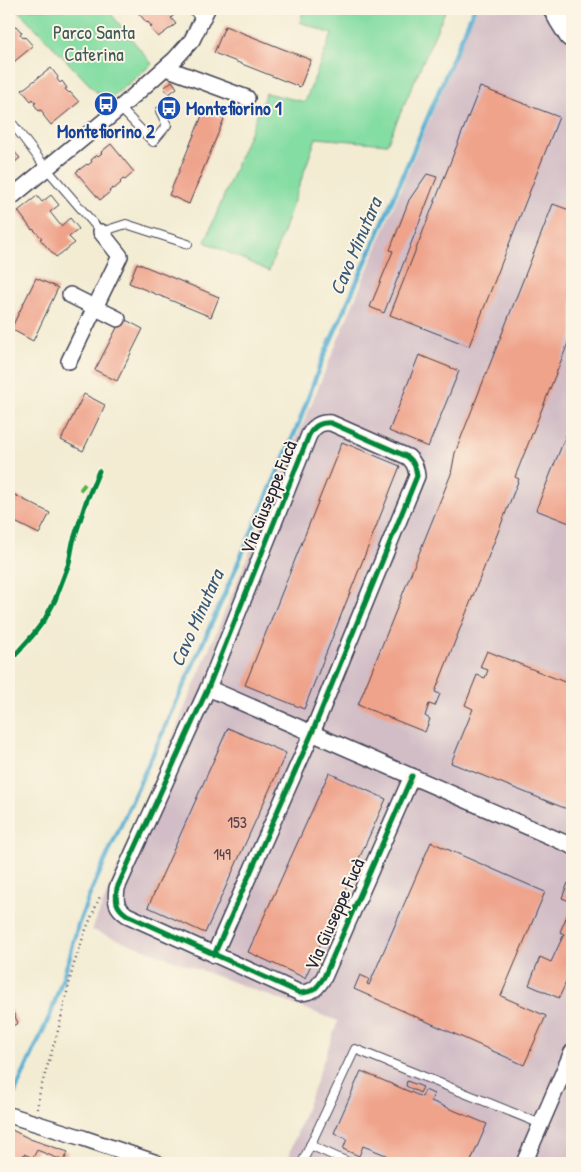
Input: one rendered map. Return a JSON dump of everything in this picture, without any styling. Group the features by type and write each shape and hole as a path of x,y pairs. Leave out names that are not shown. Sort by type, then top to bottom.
{"highway":[{"path":"557,9 572,34"}],"street":[{"path":"9,199 166,68 192,40 205,15"},
{"path":"166,68 247,98"},
{"path":"69,361 120,256 101,232"},
{"path":"70,295 118,319"},
{"name":"Via Giuseppe Fucà","path":"214,955 312,733 416,476 416,468 413,461 408,457 331,424 324,423 317,426 309,435 208,688 117,888 117,904 120,910 127,915 214,955 300,994 310,992 318,987 324,977 412,776"},
{"path":"208,688 572,846"},
{"path":"525,1163 572,1052"},
{"path":"9,1115 157,1163"}],"lane":[{"path":"192,9 205,15"},
{"path":"120,108 153,142 167,125 160,112"},
{"path":"9,119 46,168 101,232 126,224 188,244"},
{"path":"302,1163 355,1050 541,1124"},
{"path":"310,1145 350,1163"}],"path":[{"path":"35,1123 40,1091 59,1027 73,968 85,932 105,886"}],"shaded area":[{"path":"476,9 572,9 572,1163 286,1163 338,1021 92,930"}],"green space":[{"name":"Parco Santa Caterina","path":"17,9 107,9 152,64 106,102"},
{"path":"304,9 446,9 387,144 316,138 269,271 205,242 266,93 305,102 332,34 300,22"}],"building":[{"path":"135,9 170,9 175,14 171,18 176,24 158,37 150,28 152,27 148,22"},
{"path":"9,17 14,23 12,24 14,27 16,26 22,33 20,34 23,38 25,37 33,46 9,66"},
{"path":"225,26 311,60 300,87 214,53"},
{"path":"51,68 60,83 62,81 67,88 65,89 79,102 51,125 41,110 39,111 34,104 36,103 33,99 31,101 22,90"},
{"path":"172,81 177,88 169,94 164,88"},
{"path":"480,87 559,117 469,346 390,315"},
{"path":"204,111 224,119 189,204 169,195"},
{"path":"111,144 134,172 125,180 123,179 121,183 100,200 76,172 92,162 91,160"},
{"path":"11,148 20,158 10,166 15,172 9,177 9,149"},
{"path":"427,174 437,177 384,313 370,307 393,251 390,250 409,200"},
{"path":"51,195 59,205 50,212 61,226 70,218 79,229 69,237 75,243 56,257 18,211 37,196 42,202"},
{"path":"553,204 572,211 572,333 515,477 519,479 435,692 440,694 435,706 429,704 425,716 430,719 425,732 358,705 451,474 455,453"},
{"path":"137,263 219,297 211,317 129,283"},
{"path":"36,278 58,288 33,341 11,329"},
{"path":"122,318 143,329 117,381 95,370"},
{"path":"419,355 459,371 428,447 389,431"},
{"path":"84,394 105,405 83,451 61,440"},
{"path":"572,420 572,524 536,510"},
{"path":"342,442 400,466 304,709 245,685"},
{"path":"9,492 50,513 39,534 9,519"},
{"path":"487,651 572,685 572,811 451,763 473,709 465,705 477,675 485,678 488,670 480,667"},
{"path":"228,728 286,753 205,933 148,907"},
{"path":"329,773 386,799 305,978 248,952"},
{"path":"431,842 545,892 501,996 546,1016 524,1065 354,989 360,975 369,979 367,984 369,985"},
{"path":"568,883 572,885 572,902 562,898"},
{"path":"572,904 572,969 559,998 529,985 540,957 551,962 564,934 560,932"},
{"path":"9,1004 18,1023 9,1028"},
{"path":"361,1071 422,1097 425,1090 434,1094 431,1101 487,1124 470,1163 379,1163 380,1160 384,1161 386,1155 363,1146 359,1156 343,1149 347,1139 334,1133"},
{"path":"407,1081 423,1087 420,1093 406,1086"},
{"path":"12,1130 30,1139 68,1152 64,1161 37,1150 33,1158 24,1154 20,1163 9,1163 9,1138"}],"waterway":[{"name":"Cavo Minutara","path":"10,1103 51,1013 78,925 90,894 299,423 322,360 474,9"}],"marked path":[{"path":"85,484 81,489 90,493"}],"cycle path":[{"path":"214,955 312,733 417,476 414,465 408,457 331,423 324,423 315,427 309,435 208,688 117,888 117,904 127,915 300,993 309,992 317,987 324,977 412,776"},
{"path":"9,662 45,619 55,600 69,563 73,542 86,502 99,471"}],"place":[{"name":"Montefiorino 2","path":"106,104"},
{"name":"Montefiorino 1","path":"169,108"}]}
